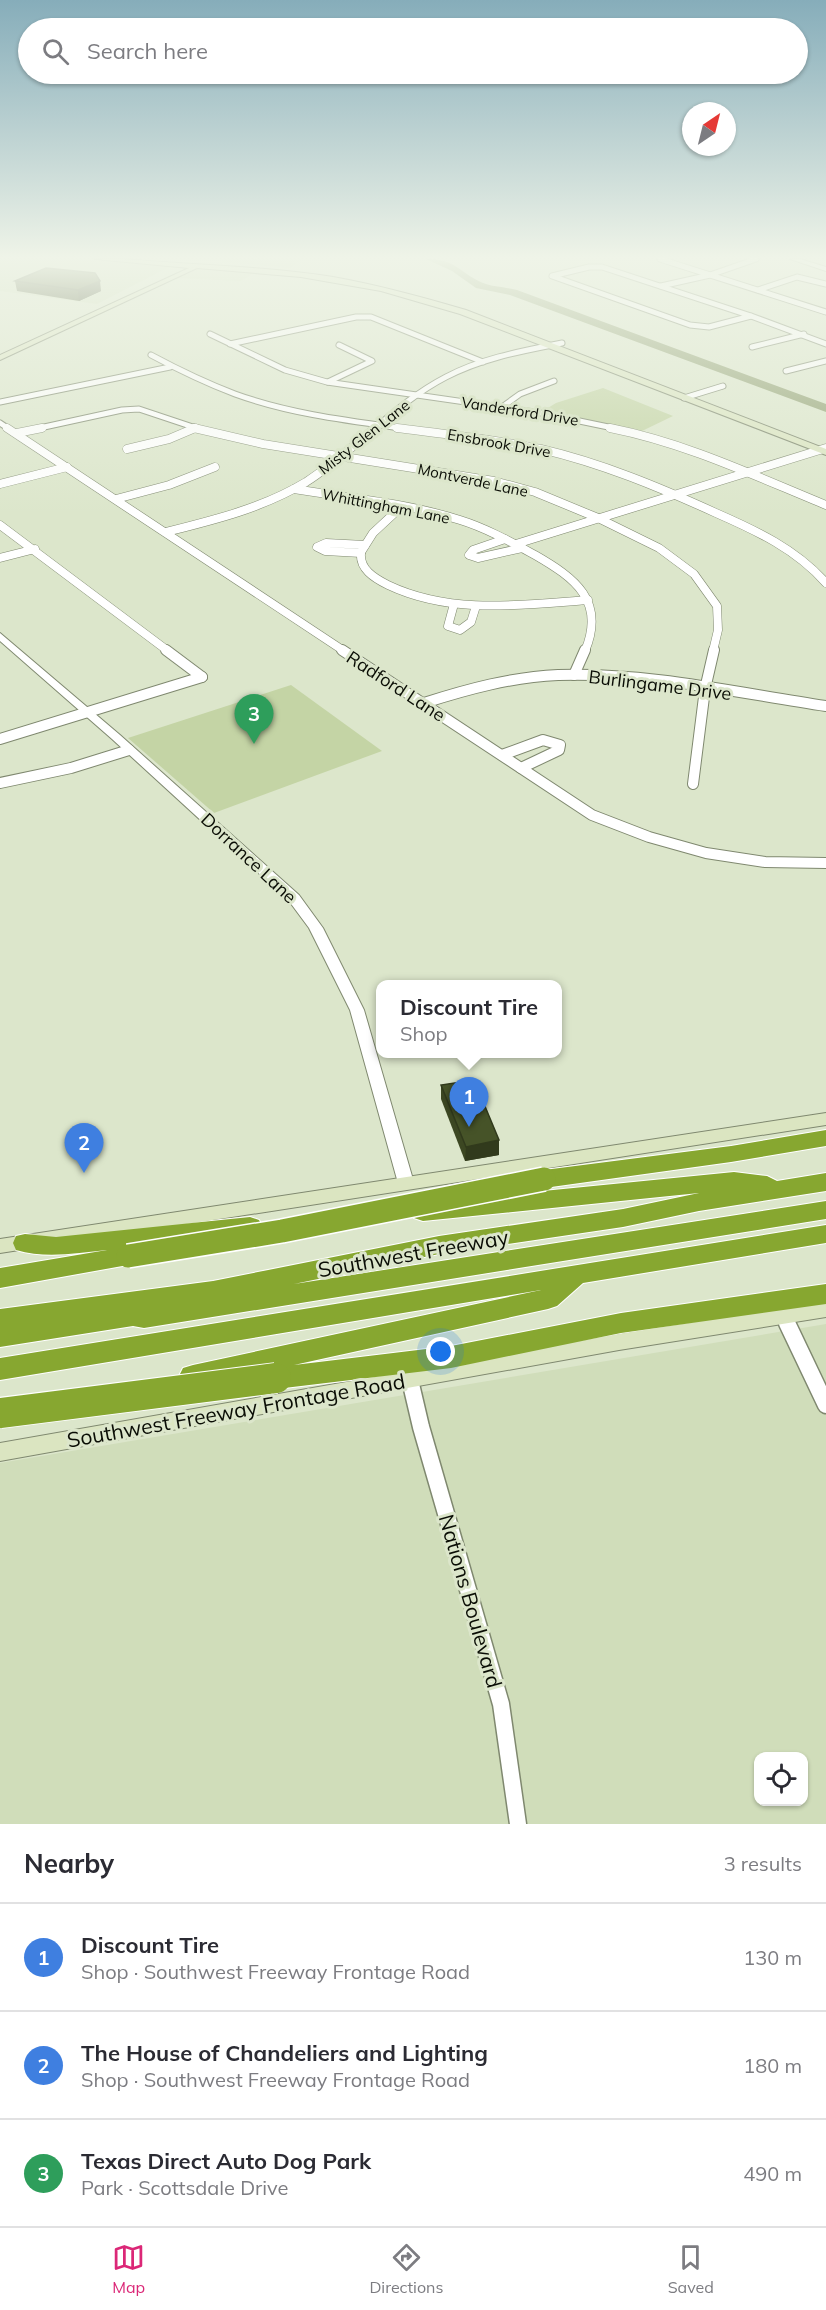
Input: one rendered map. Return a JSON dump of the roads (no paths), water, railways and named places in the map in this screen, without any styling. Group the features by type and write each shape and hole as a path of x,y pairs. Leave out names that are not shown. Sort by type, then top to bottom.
{"highway":[{"path":"0,1278 282,1231 544,1179 731,1154 826,1138"},
{"path":"25,1243 56,1246 517,1204 734,1181 793,1187"},
{"name":"Southwest Freeway","path":"0,1319 213,1291 439,1245 622,1218 699,1202 826,1182"},
{"path":"0,1336 133,1316 144,1318 826,1210"},
{"path":"0,1369 826,1234"},
{"path":"0,1419 548,1299 576,1275"},
{"path":"0,1413 451,1357 621,1323 826,1294"},
{"path":"0,1346 134,1324 144,1318"}],"main road":[{"path":"0,358 29,344"},
{"path":"565,344 695,394 825,449"},
{"path":"551,345 684,398 825,449"},
{"path":"0,1246 826,1119"},
{"name":"Southwest Freeway Frontage Road","path":"0,1452 619,1342 826,1309"}],"street":[{"name":"Vanderford Drive","path":"230,344 285,370 327,382 502,407 639,433 684,447 826,505"},
{"path":"440,344 483,362"},
{"name":"Misty Glen Lane","path":"166,532 221,517 294,489 340,456 415,396 452,374 483,362 556,344"},
{"path":"752,347 764,344"},
{"path":"327,382 372,361 339,345"},
{"name":"Ensbrook Drive","path":"151,355 170,367 220,390 254,402 324,417 514,444 615,470 772,539 815,569 826,583"},
{"path":"786,371 826,362"},
{"path":"809,366 826,371"},
{"path":"0,402 170,367"},
{"path":"502,407 520,394 554,381"},
{"path":"684,398 723,386"},
{"name":"Montverde Lane","path":"17,433 127,410 147,411 195,428 262,444 494,481 535,492 598,518 659,549 694,574 717,606 718,630 705,689 693,784"},
{"name":"Radford Lane","path":"0,423 592,815 639,836 703,854 794,865 826,863"},
{"path":"127,449 158,442 195,428"},
{"path":"505,539 473,550 469,555 478,558 519,546 598,518 825,449"},
{"path":"0,484 67,467"},
{"path":"116,499 169,485 215,467"},
{"name":"Whittingham Lane","path":"294,489 401,507 462,521 519,546 573,579 583,589 588,600"},
{"path":"401,507 363,549 361,561 366,569 391,587 412,596 454,604 476,606 588,600 593,626 574,675"},
{"path":"0,525 35,549 202,678 0,739"},
{"path":"326,543 363,549 325,551 317,547 326,543"},
{"path":"0,558 35,549"},
{"path":"454,604 448,626 459,630 471,625 476,606"},
{"name":"Dorrance Lane","path":"0,636 294,898 316,928 357,1010 406,1183"},
{"name":"Burlingame Drive","path":"424,703 456,692 501,682 574,675 637,679 826,706"},
{"path":"502,755 543,740 560,745 559,750 520,768"},
{"path":"0,783 71,768 129,750"},
{"path":"784,1316 826,1405"},
{"name":"Nations Boulevard","path":"410,1380 421,1427 501,1704 518,1824"}],"waterway":[{"path":"654,344 826,408"}],"place":[{"name":"Texas Direct Auto Dog Park","path":"254,744"},
{"name":"Discount Tire","path":"469,1127"},
{"name":"The House of Chandeliers and Lighting","path":"84,1173"}]}
